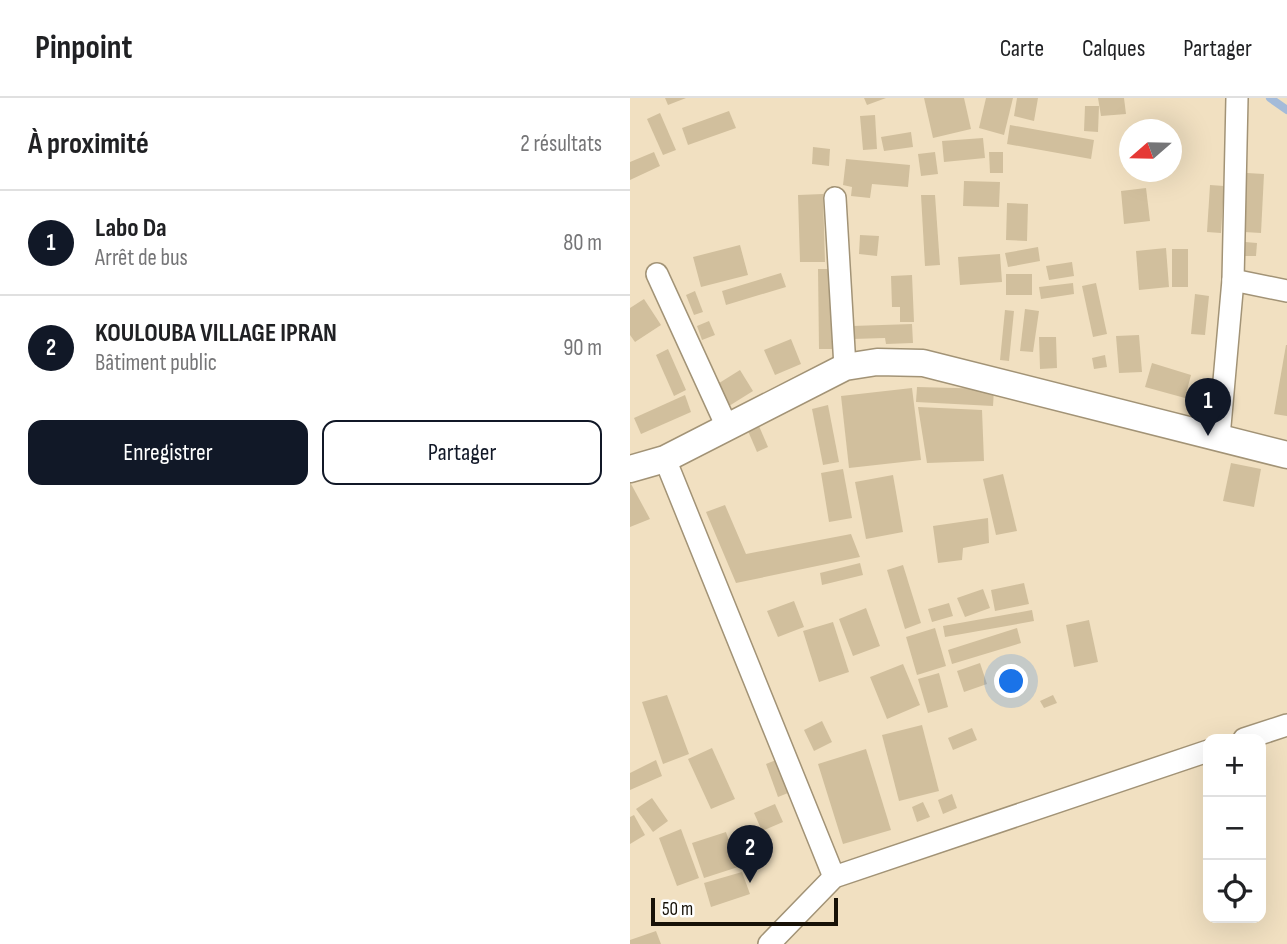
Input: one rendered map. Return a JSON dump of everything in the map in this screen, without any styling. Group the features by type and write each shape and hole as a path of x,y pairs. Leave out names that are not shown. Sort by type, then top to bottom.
{"street":[{"path":"1219,438 1233,280 1236,101"},
{"path":"835,198 845,367"},
{"path":"657,274 727,427"},
{"path":"1233,280 1287,291"},
{"path":"630,469 665,459 845,367 877,362 923,363 1287,455"},
{"path":"665,459 834,877"},
{"path":"1259,734 1287,725"},
{"path":"769,944 834,877 1203,753"}],"building":[{"path":"665,98 686,98 668,105"},
{"path":"864,98 886,98 867,105"},
{"path":"924,98 964,98 971,129 933,138"},
{"path":"986,98 1013,98 1004,135 979,128"},
{"path":"1017,98 1038,98 1034,121 1014,116"},
{"path":"1098,98 1124,98 1126,114 1101,116"},
{"path":"1085,106 1099,106 1098,132 1084,131"},
{"path":"729,111 736,128 688,145 682,128"},
{"path":"660,113 676,150 663,155 647,119"},
{"path":"875,115 877,149 863,150 860,116"},
{"path":"1010,125 1094,140 1091,159 1007,144"},
{"path":"911,132 913,147 884,151 881,137"},
{"path":"983,138 985,158 944,162 942,141"},
{"path":"813,147 830,149 829,166 812,164"},
{"path":"654,152 660,166 630,180 630,162"},
{"path":"935,152 938,174 921,176 918,154"},
{"path":"989,152 1003,152 1003,173 990,173"},
{"path":"846,159 910,165 908,187 872,184 870,198 851,196 852,187 843,185"},
{"path":"1247,173 1264,174 1261,233 1244,232"},
{"path":"964,181 1000,182 999,207 963,206"},
{"path":"1210,185 1224,186 1221,233 1207,232"},
{"path":"1146,188 1150,221 1124,224 1121,191"},
{"path":"823,194 825,262 800,262 798,195"},
{"path":"921,195 935,195 940,265 925,266"},
{"path":"1007,203 1028,204 1027,241 1006,240"},
{"path":"860,235 879,236 877,256 859,254"},
{"path":"1245,242 1257,243 1256,256 1244,256"},
{"path":"740,245 748,275 701,287 693,257"},
{"path":"1038,247 1040,261 1008,267 1005,253"},
{"path":"1166,248 1169,287 1139,290 1136,251"},
{"path":"1172,249 1188,249 1188,287 1172,287"},
{"path":"1000,254 1002,282 960,285 958,257"},
{"path":"1072,262 1074,276 1049,280 1046,266"},
{"path":"818,269 831,269 832,349 819,349"},
{"path":"781,273 786,287 726,305 722,291"},
{"path":"1006,274 1032,274 1032,295 1006,295"},
{"path":"912,275 914,322 900,322 900,307 892,307 891,276"},
{"path":"1073,283 1074,294 1041,299 1039,287"},
{"path":"1096,283 1107,334 1093,337 1082,286"},
{"path":"695,291 703,312 694,315 686,295"},
{"path":"1195,294 1209,296 1205,335 1191,334"},
{"path":"644,299 661,325 635,342 630,335 630,308"},
{"path":"1025,309 1039,311 1033,352 1020,351"},
{"path":"1005,310 1014,311 1009,361 1000,360"},
{"path":"709,321 715,335 702,340 697,326"},
{"path":"912,324 913,343 886,344 885,338 852,339 852,326"},
{"path":"1139,335 1142,372 1119,373 1116,336"},
{"path":"1039,337 1056,337 1057,368 1040,369"},
{"path":"791,339 801,364 775,375 764,350"},
{"path":"1287,345 1287,416 1274,414"},
{"path":"668,349 686,390 674,396 656,355"},
{"path":"1105,355 1107,367 1094,369 1092,358"},
{"path":"1152,363 1191,375 1185,398 1145,387"},
{"path":"740,370 753,391 729,406 716,385"},
{"path":"917,387 994,389 993,406 916,402"},
{"path":"912,388 921,460 849,468 841,396"},
{"path":"685,395 691,412 641,434 634,418"},
{"path":"828,405 839,462 823,465 812,409"},
{"path":"918,407 982,410 984,461 927,463"},
{"path":"759,426 768,447 757,452 748,431"},
{"path":"1231,463 1261,469 1254,507 1223,501"},
{"path":"843,469 852,518 829,522 821,473"},
{"path":"1003,474 1017,531 996,535 983,479"},
{"path":"893,475 903,532 866,539 855,482"},
{"path":"630,482 650,519 630,527"},
{"path":"725,505 746,554 851,534 860,557 736,583 706,512"},
{"path":"988,518 989,543 963,548 962,560 938,563 933,526"},
{"path":"860,563 863,575 822,585 820,573"},
{"path":"903,565 921,623 905,629 887,570"},
{"path":"1024,583 1029,604 995,611 991,590"},
{"path":"983,589 990,608 965,617 957,598"},
{"path":"794,601 804,627 778,637 767,611"},
{"path":"949,603 953,616 932,622 928,609"},
{"path":"866,608 880,646 853,656 839,619"},
{"path":"1032,610 1034,621 945,637 943,626"},
{"path":"1089,620 1098,662 1074,667 1066,625"},
{"path":"833,622 849,672 819,682 803,631"},
{"path":"935,628 946,666 917,675 906,637"},
{"path":"1017,628 1021,643 952,664 948,650"},
{"path":"980,663 987,684 964,692 957,671"},
{"path":"903,664 920,705 887,719 870,677"},
{"path":"939,673 948,707 928,713 918,679"},
{"path":"667,695 689,754 663,764 642,702"},
{"path":"1053,695 1057,703 1044,708 1040,701"},
{"path":"822,721 832,742 814,751 804,730"},
{"path":"922,725 939,791 899,801 882,735"},
{"path":"972,728 977,740 953,750 948,738"},
{"path":"712,748 735,799 711,809 688,759"},
{"path":"866,749 891,830 843,844 818,764"},
{"path":"656,760 662,776 630,790 630,773"},
{"path":"776,760 788,793 778,797 766,764"},
{"path":"952,794 957,808 943,814 938,800"},
{"path":"652,798 668,821 653,832 636,809"},
{"path":"923,802 930,817 917,822 912,807"},
{"path":"775,804 783,822 762,831 754,813"},
{"path":"634,815 645,835 630,844 630,817"},
{"path":"681,829 699,878 677,886 659,838"},
{"path":"726,832 738,867 704,878 692,843"},
{"path":"742,872 750,894 711,907 704,883"},
{"path":"656,931 661,944 630,944 630,940"}],"waterway":[{"path":"1270,98 1287,110"}],"place":[{"name":"Labo Da","path":"1208,436"},
{"name":"KOULOUBA VILLAGE IPRAN","path":"750,883"}]}
